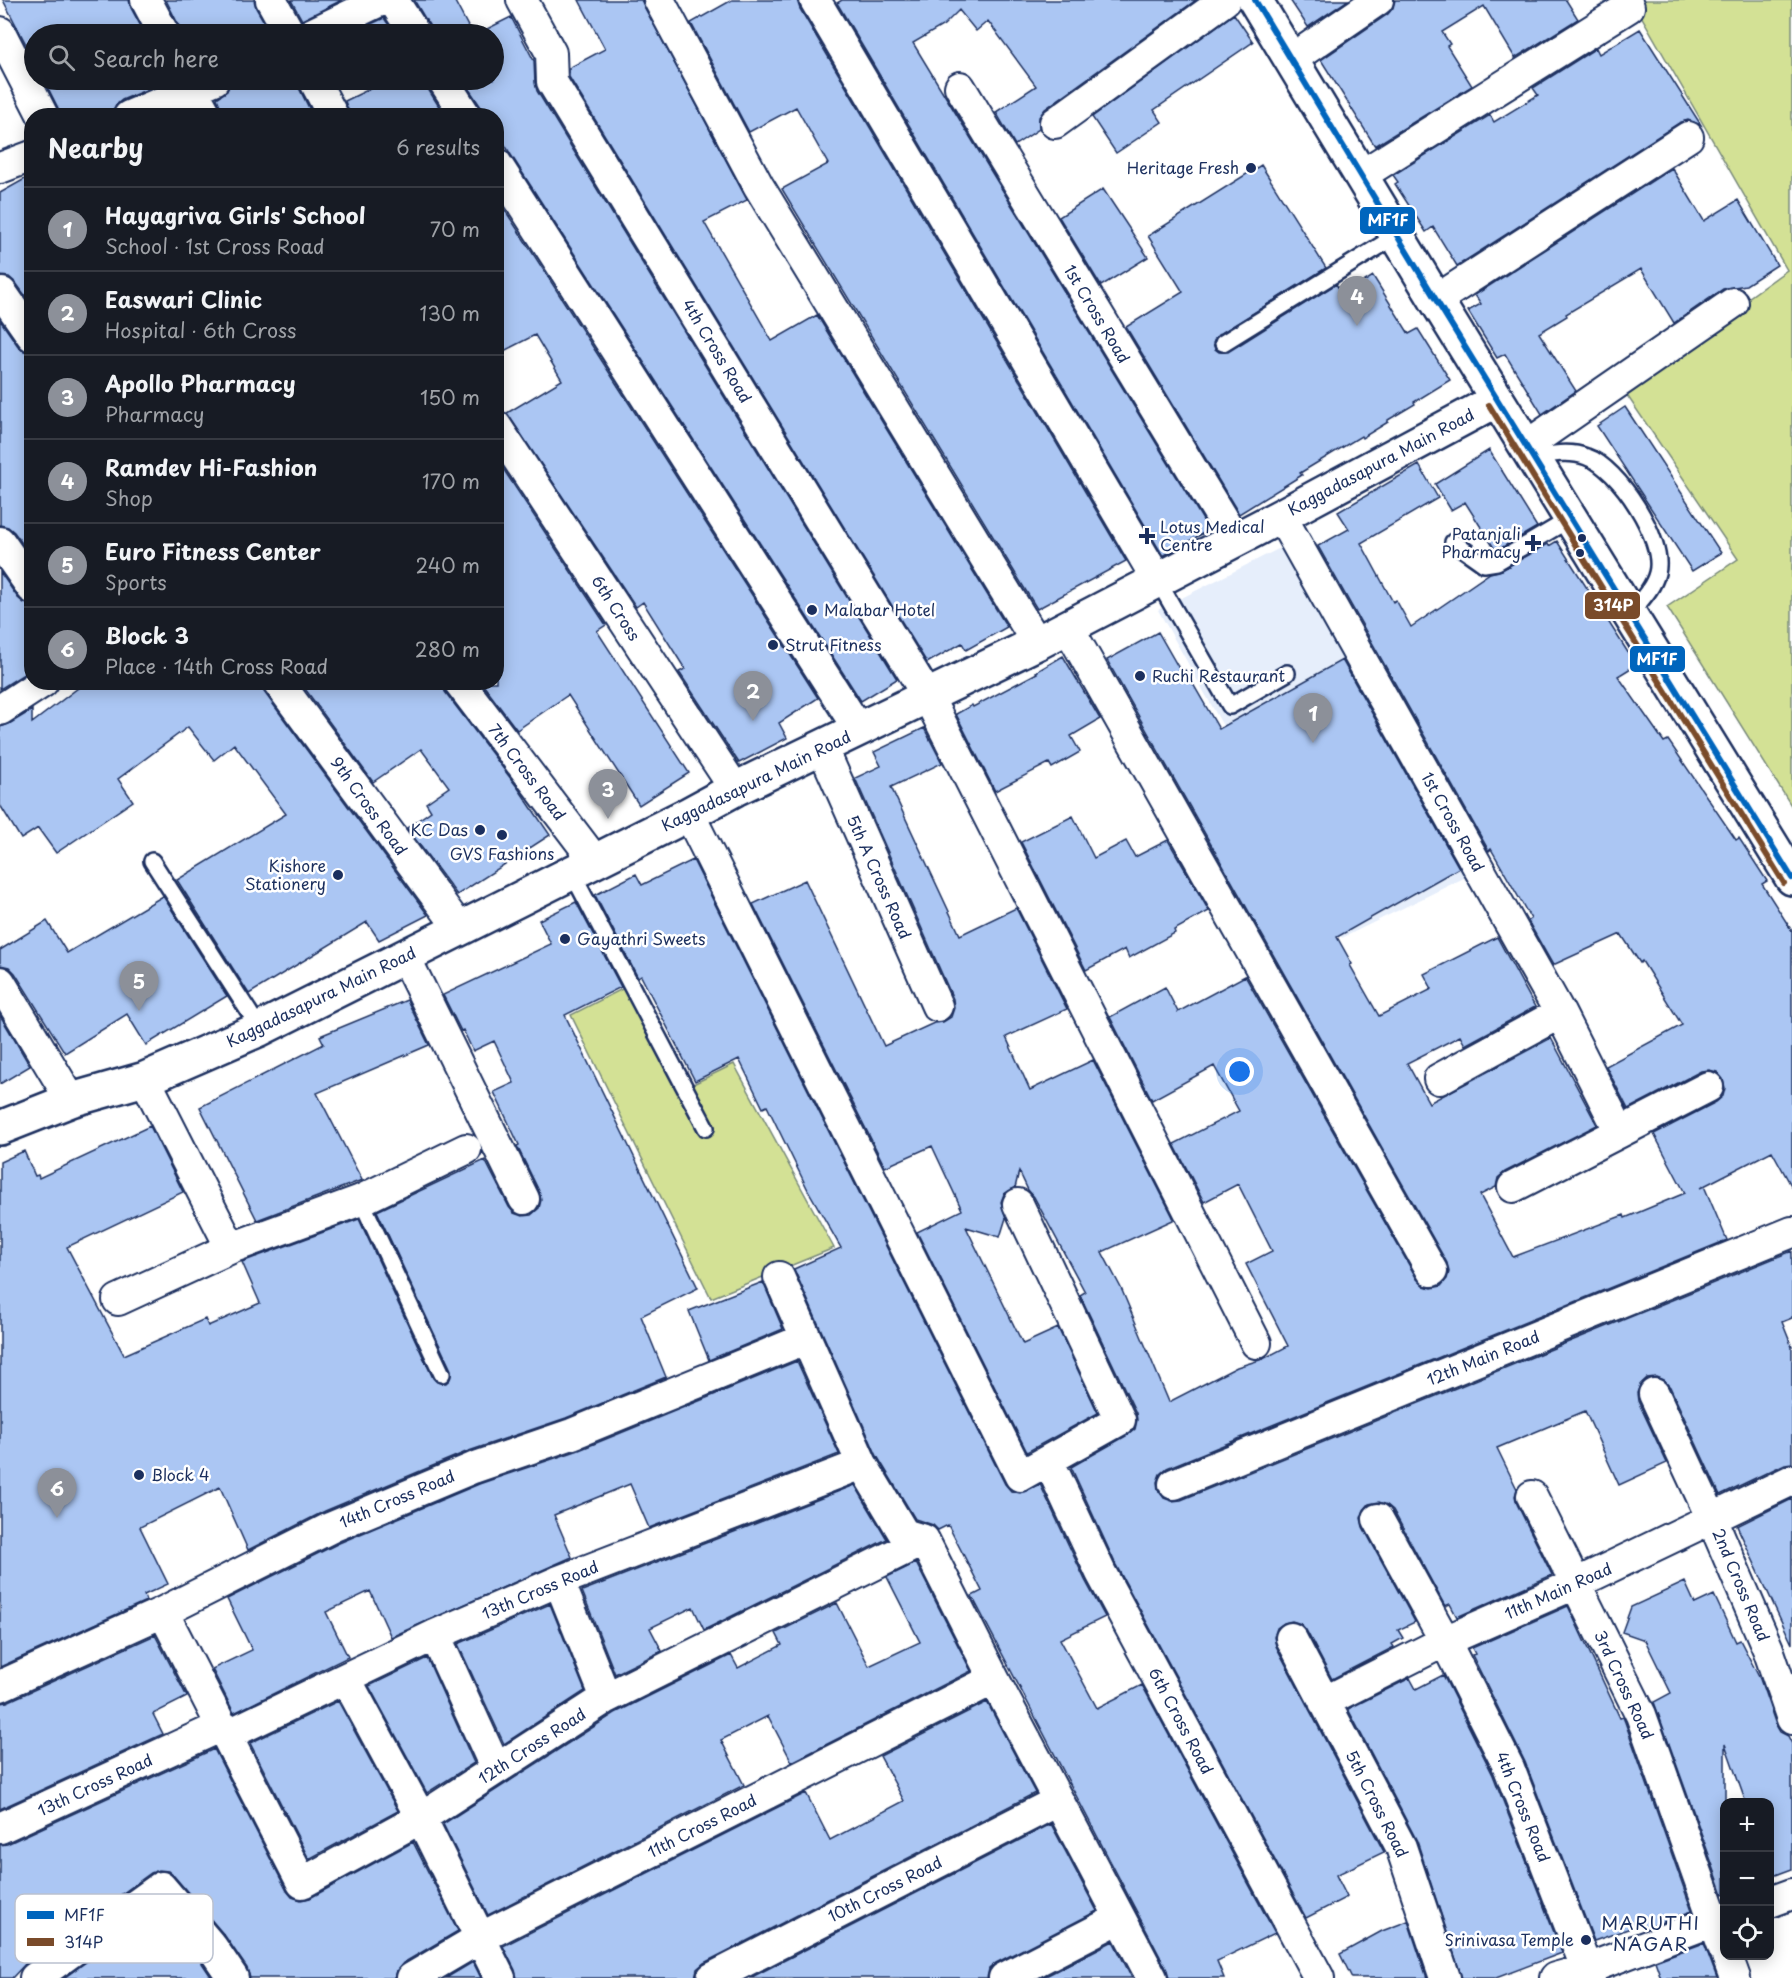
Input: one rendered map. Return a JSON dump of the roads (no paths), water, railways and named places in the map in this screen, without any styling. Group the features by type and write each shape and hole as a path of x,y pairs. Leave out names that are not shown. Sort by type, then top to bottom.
{"main road":[{"path":"1255,0 1396,236 1792,878"},
{"name":"Kaggadasapura Main Road","path":"0,1128 71,1100 145,1079 260,1029 735,789 1037,643 1497,400"}],"street":[{"path":"146,0 159,24"},
{"path":"271,0 284,24"},
{"path":"332,24 382,0"},
{"path":"393,0 409,24"},
{"name":"4th Cross Road","path":"522,0 551,53 552,82 928,697 1256,1343"},
{"path":"659,0 758,185 1037,643"},
{"path":"815,0 1158,580"},
{"path":"1055,123 1225,0"},
{"path":"1292,59 1378,0"},
{"path":"1360,176 1629,7"},
{"path":"0,32 24,79"},
{"name":"1st Cross Road","path":"960,87 1235,540"},
{"path":"30,90 39,108"},
{"path":"146,108 183,90"},
{"path":"200,90 205,108"},
{"path":"319,90 329,108"},
{"path":"449,90 461,108"},
{"path":"1436,300 1688,137"},
{"path":"0,168 24,159"},
{"path":"504,175 859,730"},
{"path":"2,293 24,325"},
{"path":"1529,452 1732,303"},
{"name":"6th Cross","path":"504,438 735,789"},
{"name":"1st Cross Road","path":"1281,516 1560,1013 1620,1132"},
{"path":"0,542 24,576"},
{"path":"1068,627 1432,1271"},
{"path":"0,710 30,690"},
{"name":"9th Cross Road","path":"284,690 460,928"},
{"name":"7th Cross Road","path":"464,690 583,867"},
{"name":"5th A Cross Road","path":"822,747 937,1006"},
{"path":"689,814 1020,1476 1120,1420 1018,1204"},
{"path":"405,957 524,1199"},
{"path":"0,982 71,1100"},
{"path":"1439,1079 1560,1013"},
{"path":"145,1079 231,1248"},
{"path":"1513,1187 1708,1087"},
{"path":"118,1300 231,1248 361,1200 466,1149"},
{"name":"12th Main Road","path":"1174,1484 1792,1232"},
{"path":"779,1277 862,1464 904,1534 924,1540 994,1680 1152,1978"},
{"name":"14th Cross Road","path":"0,1686 163,1612 332,1527 472,1468 572,1434 805,1339"},
{"name":"2nd Cross Road","path":"1654,1394 1712,1519 1768,1649 1792,1719"},
{"name":"6th Cross Road","path":"1048,1462 1101,1573 1319,1978"},
{"name":"13th Cross Road","path":"0,1828 346,1679 435,1635 560,1581 862,1464"},
{"name":"11th Main Road","path":"1324,1702 1445,1641 1575,1584 1792,1480"},
{"name":"3rd Cross Road","path":"1532,1496 1641,1715 1719,1919"},
{"name":"4th Cross Road","path":"1378,1519 1445,1641 1509,1767 1589,1974"},
{"name":"12th Cross Road","path":"225,1730 302,1883 421,1818 606,1698 924,1540"},
{"path":"560,1581 606,1698"},
{"path":"163,1612 225,1730"},
{"path":"435,1635 496,1769"},
{"name":"5th Cross Road","path":"1291,1638 1401,1847 1445,1978"},
{"path":"346,1679 421,1818 500,1978"},
{"name":"11th Cross Road","path":"412,1978 480,1938 994,1680"},
{"name":"10th Cross Road","path":"712,1978 1058,1801"},
{"path":"151,1894 161,1887 167,1894"},
{"path":"1774,1901 1792,1894"},
{"path":"1004,1978 1120,1918"},
{"path":"1555,1978 1589,1974 1719,1919"},
{"path":"213,1948 233,1978"},
{"path":"1728,1960 1735,1978"},
{"path":"39,1975 56,1963"}],"lane":[{"path":"1223,343 1396,236"},
{"path":"1529,452 1569,453 1589,457 1609,470 1635,504 1651,532 1659,553 1657,573 1649,590 1629,615"},
{"path":"1453,542 1484,564 1497,562 1570,519"},
{"path":"1158,580 1230,706 1287,673"},
{"path":"152,861 260,1029"},
{"path":"583,867 706,1128"},
{"path":"361,1200 442,1374"}],"place":[{"name":"Heritage Fresh","path":"1251,168"},
{"name":"Ramdev Hi-Fashion","path":"1357,326"},
{"name":"Lotus Medical Centre","path":"1147,536"},
{"name":"Patanjali Pharmacy","path":"1533,543"},
{"name":"Malabar Hotel","path":"812,610"},
{"name":"Strut Fitness","path":"773,645"},
{"name":"Ruchi Restaurant","path":"1140,676"},
{"name":"Easwari Clinic","path":"753,721"},
{"name":"Hayagriva Girls' School","path":"1313,743"},
{"name":"Apollo Pharmacy","path":"608,819"},
{"name":"KC Das","path":"480,830"},
{"name":"GVS Fashions","path":"502,835"},
{"name":"Kishore Stationery","path":"338,875"},
{"name":"Gayathri Sweets","path":"565,939"},
{"name":"Euro Fitness Center","path":"139,1011"},
{"name":"Block 4","path":"139,1475"},
{"name":"Block 3","path":"57,1518"},
{"name":"Srinivasa Temple","path":"1586,1940"}],"district":[{"name":"MARUTHI NAGAR","path":"1651,1934"}]}
